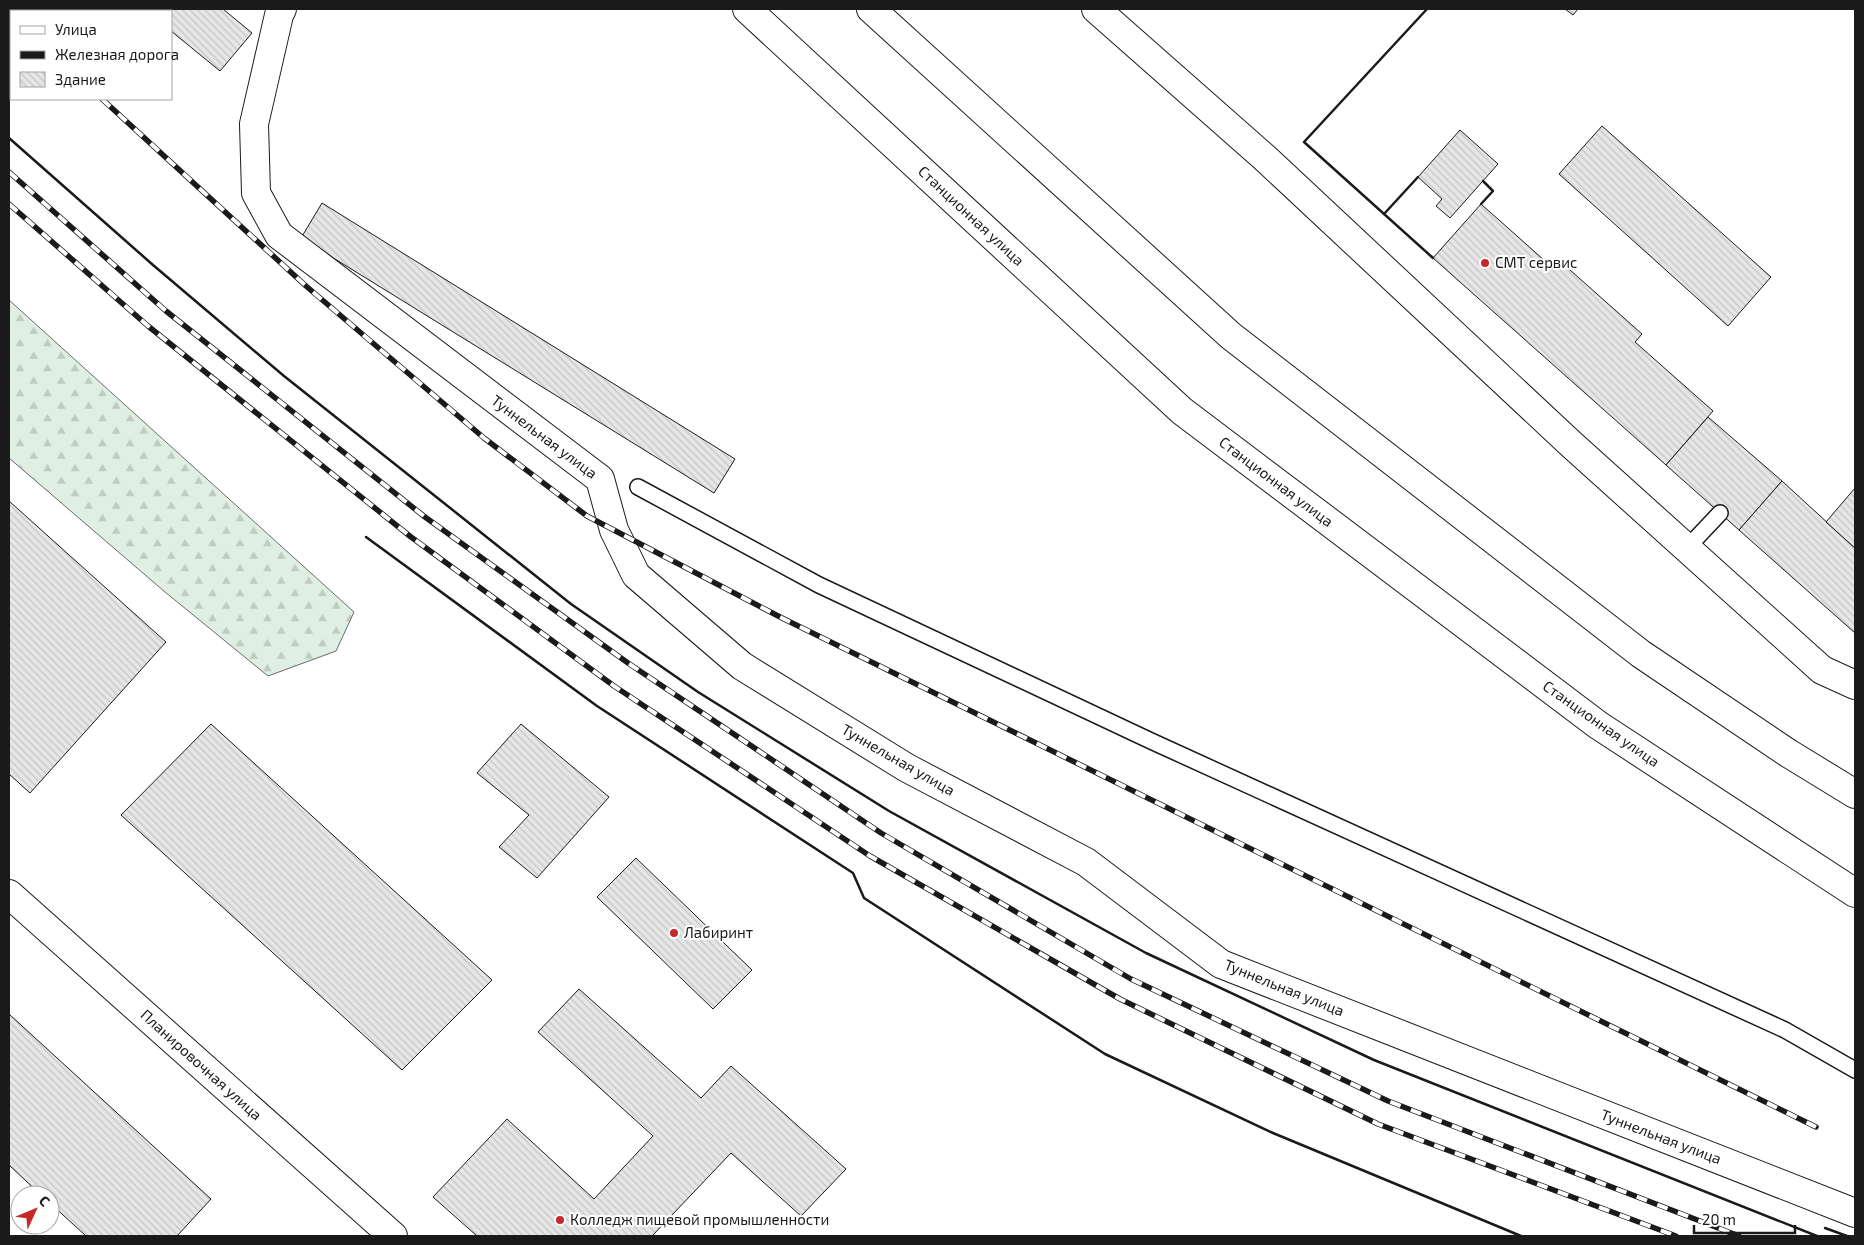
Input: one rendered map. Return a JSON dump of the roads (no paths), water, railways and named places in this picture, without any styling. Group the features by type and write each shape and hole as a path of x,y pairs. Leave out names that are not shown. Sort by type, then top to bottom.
{"street":[{"name":"Туннельная улица","path":"282,9 279,14 254,124 256,194 278,235 600,479 614,530 636,575 742,666 907,768 1086,862 1221,964 1855,1213"},
{"name":"Станционная улица","path":"747,9 1182,411 1598,725 1855,893"},
{"path":"871,9 1231,336 1641,654 1788,753 1855,794"},
{"path":"1096,9 1265,158 1571,444 1822,670 1855,685"},
{"name":"Планировочная улица","path":"9,894 394,1236"}],"lane":[{"path":"638,487 819,584 1152,741 1785,1030 1855,1070"},
{"path":"1687,548 1720,513"}],"railway":[{"path":"103,100 306,286 484,438 587,516 782,618 1816,1127"},
{"path":"9,172 166,311 425,517 628,663 881,833 1131,979 1388,1101 1739,1236"},
{"path":"9,204 148,326 411,537 614,686 870,856 1120,999 1378,1124 1676,1236"}],"place":[{"name":"СМТ сервис","path":"1485,263"},
{"name":"Лабиринт","path":"674,933"},
{"name":"Колледж пищевой промышленности","path":"560,1220"}]}
